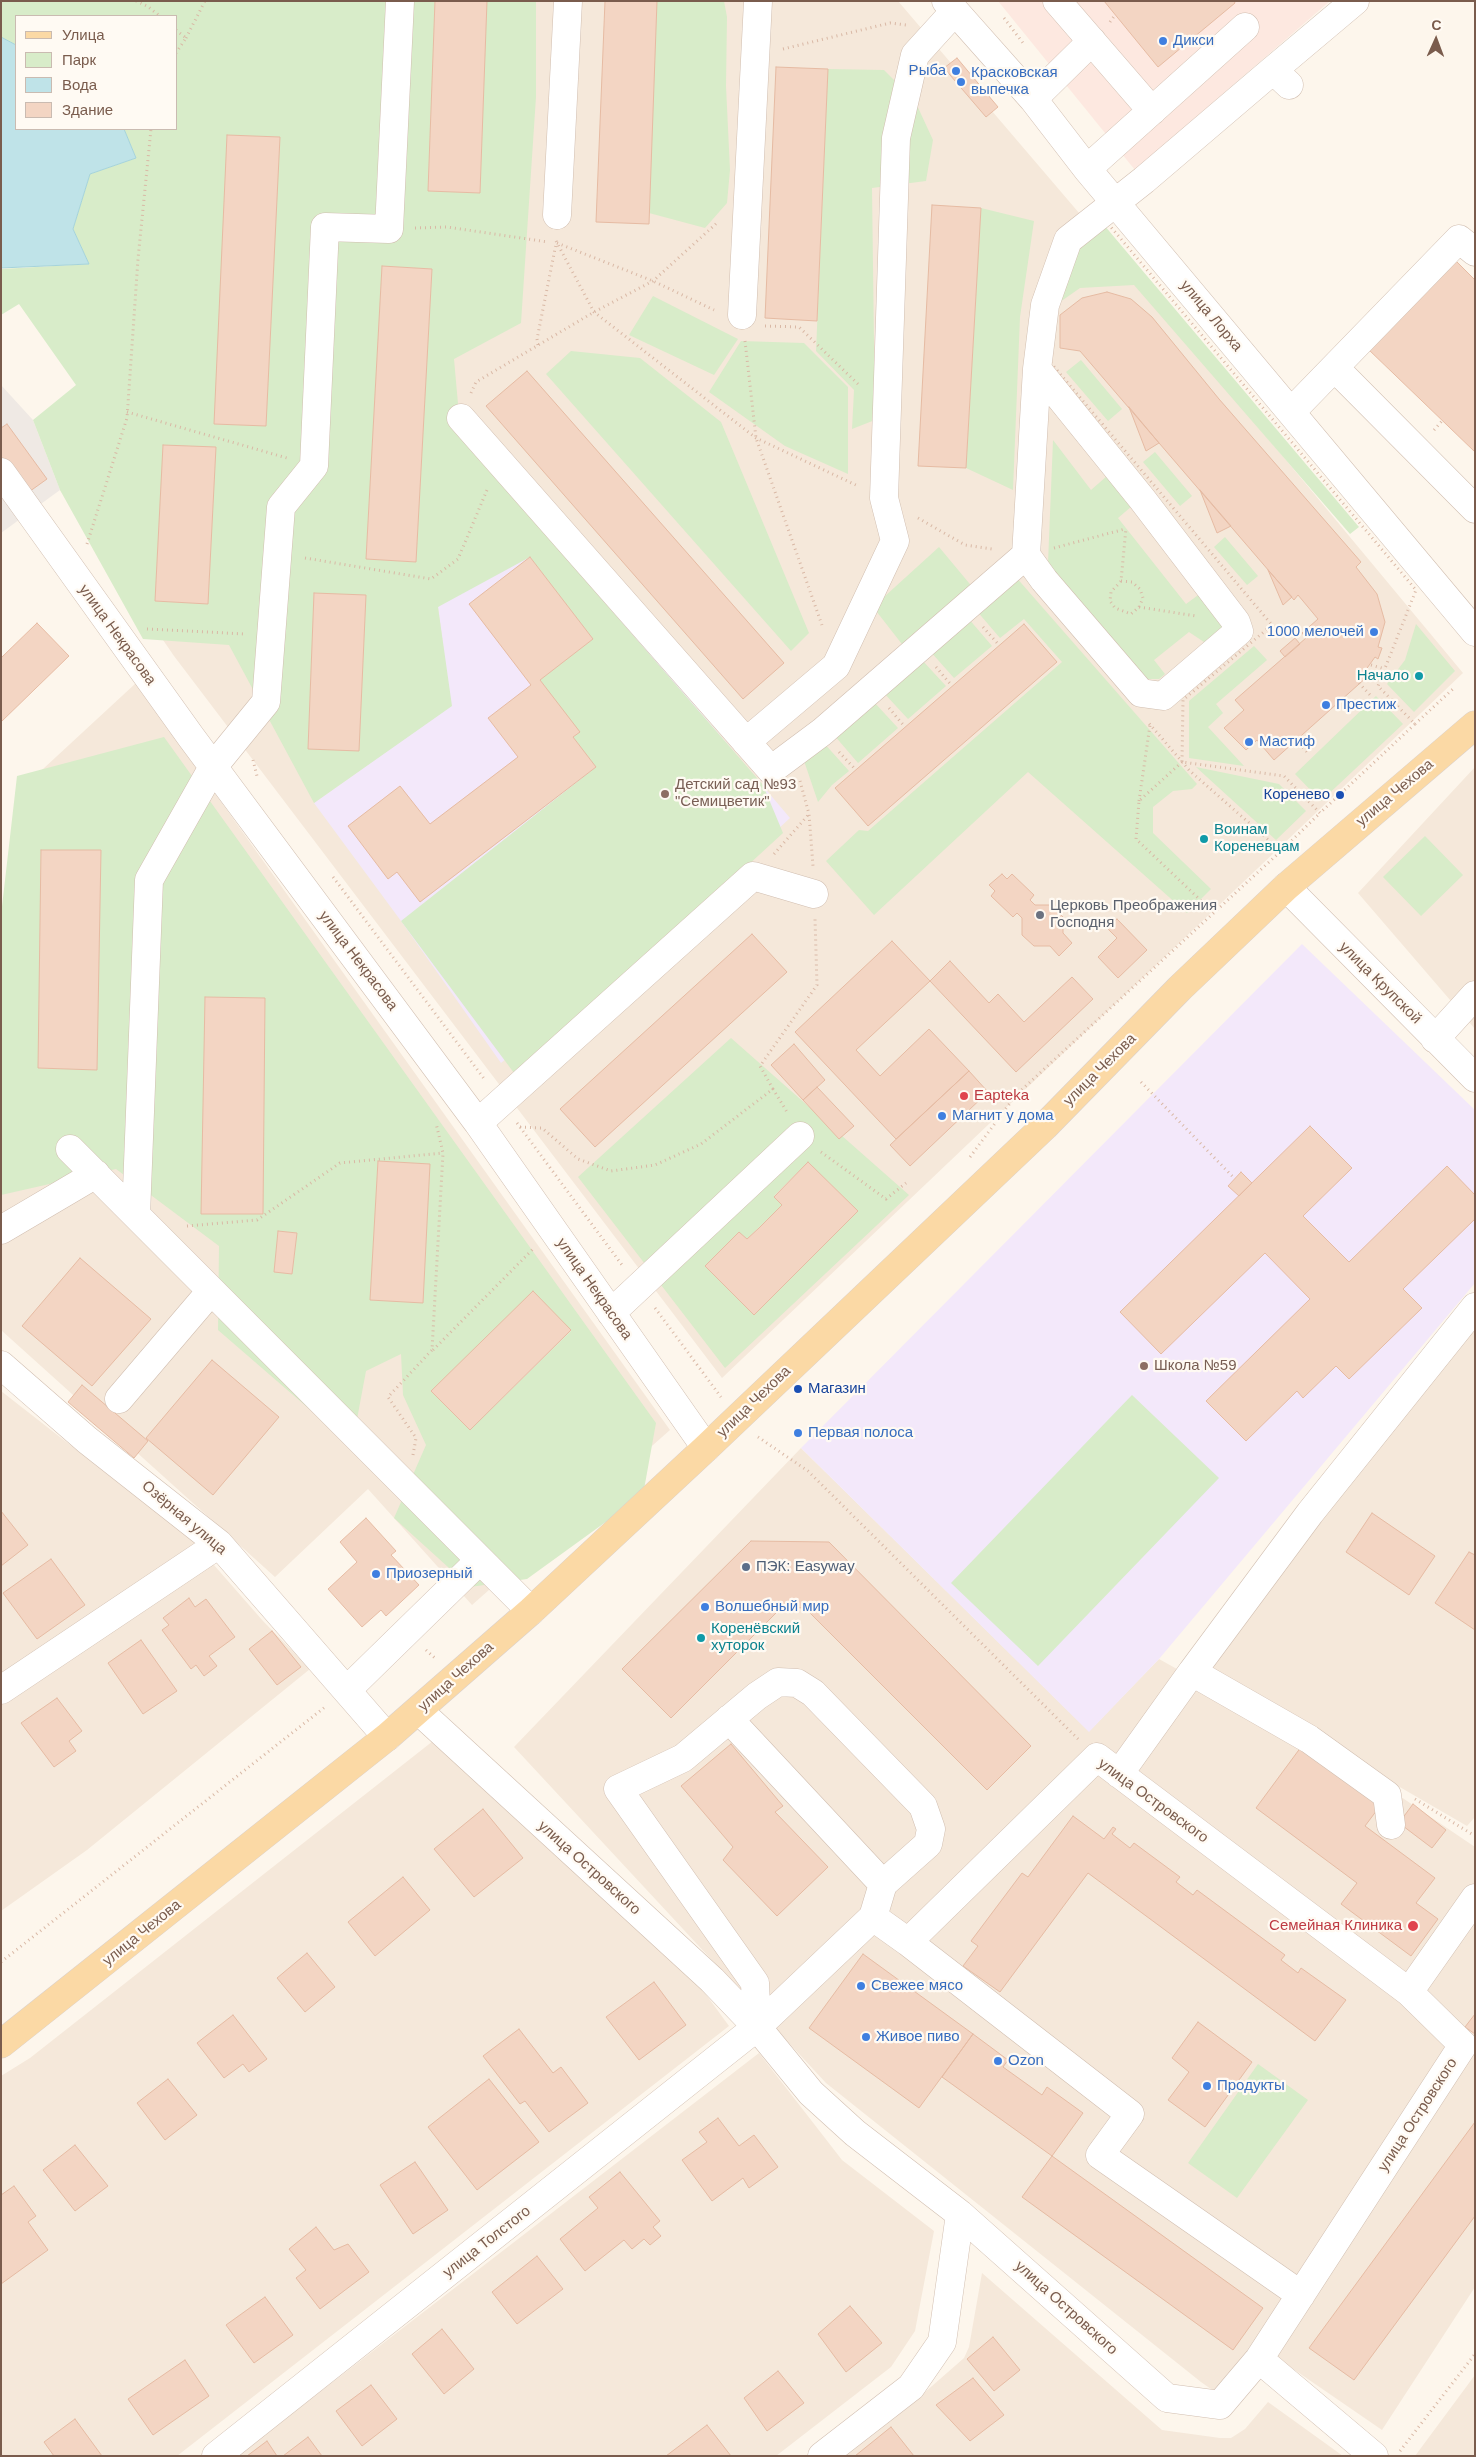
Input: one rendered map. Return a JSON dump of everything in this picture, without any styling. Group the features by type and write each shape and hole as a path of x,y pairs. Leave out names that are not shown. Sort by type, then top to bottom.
{"main road":[{"name":"улица Чехова","path":"1,2044 22,2030 419,1711 531,1612 706,1448 732,1410 1045,1126 1180,988 1286,887 1475,725"}],"street":[{"path":"143,1223 148,880 213,767 246,729 266,702 281,507 314,466 325,227 388,229 400,1"},
{"path":"557,215 568,1"},
{"path":"742,319 758,1"},
{"path":"1057,1 1152,111"},
{"path":"1037,369 1142,499 1236,622 1239,631 1163,696 1141,694 1044,580 1026,555 1037,369 1045,305 1068,240 1281,78 1354,1"},
{"path":"746,742 836,666 895,541 884,498 896,138 915,55 946,14"},
{"name":"улица Лорха","path":"946,14 1033,99 1087,169 1475,632"},
{"path":"1087,169 1245,27"},
{"path":"1033,99 1092,41"},
{"path":"1291,412 1459,239 1475,252"},
{"path":"1335,368 1475,509"},
{"path":"461,418 771,770 822,732 1026,555"},
{"name":"улица Некрасова","path":"4,474 76,578 213,767 478,1123 706,1448"},
{"path":"478,1123 753,876 814,894"},
{"name":"улица Крупской","path":"1286,887 1475,1078"},
{"path":"1435,1038 1475,995"},
{"path":"611,1313 800,1136"},
{"path":"70,1149 531,1612"},
{"path":"1,1230 96,1174"},
{"path":"119,1399 211,1291"},
{"path":"1119,1774 1310,1513 1475,1307"},
{"name":"Озёрная улица","path":"1,1365 87,1440 218,1544 348,1689 387,1737"},
{"path":"1,1690 218,1544"},
{"path":"348,1689 480,1560"},
{"path":"1192,1672 1309,1739 1376,1787 1387,1796 1391,1825"},
{"path":"778,1682 797,1683 813,1693 923,1806 931,1829 928,1844 883,1884 873,1917 757,2027 755,1983 618,1789 683,1758 757,1696 778,1682"},
{"name":"улица Островского","path":"419,1711 712,1980 757,2027 811,2093 856,2133 960,2214 1167,2398 1220,2405 1259,2359 1469,2049 1409,1992 1097,1757 908,1942"},
{"path":"730,1719 883,1884"},
{"path":"1409,1992 1475,1898"},
{"path":"873,1917 1130,2114 1100,2155 1301,2295"},
{"name":"улица Толстого","path":"216,2456 757,2027"},
{"path":"822,2456 911,2386 942,2342 960,2214"},
{"path":"1259,2359 1374,2456"}],"path":[{"path":"136,1 147,6 159,15"},
{"path":"178,50 205,1"},
{"path":"755,56 890,23 946,14"},
{"path":"178,32 186,38"},
{"path":"76,578 127,412 138,260 151,130"},
{"path":"461,418 476,382 594,312 652,282 748,195"},
{"path":"538,345 537,339 556,243 557,215"},
{"path":"1139,801 1182,762 1183,700 1272,625 1046,356 1059,283 1074,242 1105,220 1416,590 1378,686 1415,724"},
{"path":"388,229 447,227 556,243 742,319 799,327 888,412"},
{"path":"556,243 594,312 756,438 884,498 965,545 1026,555 1125,529"},
{"path":"742,319 756,438 836,666"},
{"path":"127,412 314,466"},
{"path":"277,554 432,579 458,559 499,462"},
{"path":"1121,581 1132,582 1140,589 1143,598 1139,607 1131,614 1115,608 1110,601 1111,592 1121,581 1125,529 1142,499"},
{"path":"1139,607 1236,622"},
{"path":"111,627 271,636"},
{"path":"1371,665 1385,670"},
{"path":"1359,684 1370,695"},
{"path":"1159,965 1454,688"},
{"path":"1144,717 1182,762 1281,851"},
{"path":"1150,724 1139,801 1136,839 1214,913"},
{"path":"246,729 256,775 262,783"},
{"path":"1296,740 1308,754"},
{"path":"793,752 809,814 817,985 760,1066 800,1136 886,1199 906,1183"},
{"path":"1182,762 1284,776 1320,813"},
{"path":"753,876 809,814"},
{"path":"328,871 732,1410 765,1444 808,1471 1097,1757"},
{"path":"1141,1082 1235,1179"},
{"path":"520,1127 542,1128 578,1160 611,1171 655,1165 701,1144 773,1090"},
{"path":"432,1350 443,1152 436,1123"},
{"path":"143,1223 257,1220 340,1163 443,1152"},
{"path":"407,1487 416,1438 388,1397 552,1229"},
{"path":"1,1962 348,1689"},
{"path":"1376,1787 1418,1800 1475,1836"},
{"path":"1397,2456 1475,2354"}],"shaded area":[{"path":"162,1 898,1 1138,282 1463,673 722,1378 174,656 60,490 176,130 178,130 178,15 175,15"},
{"path":"998,1 1330,1 1135,170"},
{"path":"1,385 33,420 60,490 1,533"},
{"name":"Детский сад №93 \"Семицветик\"","path":"537,519 790,818 734,870 501,1063 401,921 314,803 451,706 438,607","holes":["530,557 593,639 540,680 579,732 573,737 596,767 420,902 397,872 388,878 348,826 400,786 430,824 518,757 531,685 469,604"]},
{"path":"136,683 670,1430 472,1605 368,1489 275,1577 1,1330 1,914 10,904 30,781"},
{"path":"1475,767 1475,1029 1358,893"},
{"name":"Школа №59","path":"1302,944 1475,1110 1475,1283 1159,1659 1089,1732 801,1448"},
{"path":"1475,1317 1475,1817 1467,1826 1205,1674"},
{"path":"1,1391 192,1540 263,1621 310,1669 87,1850 1,1911"},
{"path":"801,1448 1089,1731 1159,1659 1376,1780 1475,1847 1475,2287 1382,2430 1254,2342 1218,2394 1201,2382 826,2083 514,1747"},
{"path":"433,1741 702,1989 729,2026 177,2456 1,2456 1,2076 30,2058"},
{"path":"759,2053 842,2160 934,2231 915,2331 891,2367 776,2456 237,2456"},
{"path":"982,2273 1162,2430 1231,2438 1245,2429 1268,2402 1343,2456 843,2456 916,2400 964,2358 969,2347"},
{"path":"1475,2375 1475,2456 1415,2456"}],"green space":[{"path":"1,1 435,1 428,191 480,193 487,1 536,1 536,97 521,323 454,359 461,437 763,785 783,833 517,1077 401,921 596,767 573,737 579,732 540,680 593,639 530,557 438,607 452,706 314,803 229,645 143,639 60,490 33,420 76,385 19,304 1,315 1,269 89,264 73,229 90,174 136,158 124,130 178,130 178,15 15,15 15,44 1,37","holes":["228,135 280,137 266,426 215,424","382,266 432,269 416,562 366,559","163,445 216,448 208,604 155,601","314,593 366,596 359,751 308,748"]},
{"path":"657,1 724,1 727,17 726,86 730,170 727,203 705,228 649,213"},
{"path":"828,69 884,70 915,101 933,140 926,181 872,188 875,420 852,429 854,390 816,351"},
{"path":"981,208 1034,221 1020,317 1013,490 966,468"},
{"path":"1104,225 1359,527 1350,534 1134,285 1080,288 1060,302 1077,246"},
{"path":"653,296 738,339 714,375 629,335"},
{"path":"741,341 804,343 848,387 848,474 785,446 709,392"},
{"path":"571,351 640,358 721,422 809,633 791,651 546,374"},
{"path":"1081,360 1122,409 1108,421 1066,372"},
{"path":"1053,440 1091,490 1107,476 1132,506 1118,518 1186,604 1201,593 1228,627 1211,642 1204,642 1189,632 1154,660 1165,674 1159,679 1147,679 1136,672 1048,563"},
{"path":"1155,452 1192,496 1180,506 1143,462"},
{"path":"1225,537 1258,576 1247,585 1214,547"},
{"path":"939,547 974,589 905,648 873,607"},
{"path":"1015,576 1197,784 1192,789 1173,791 1153,807 1153,833 1211,889 1187,913 1028,772 874,915 826,861 859,830 868,831 1062,662 1024,619 1000,638 976,610"},
{"path":"968,618 992,646 954,678 930,651"},
{"path":"1416,624 1455,671 1414,712 1387,684 1405,660"},
{"path":"1254,646 1267,660 1216,704 1223,713 1208,727 1244,766 1189,758 1189,701"},
{"path":"921,659 946,686 908,719 883,692"},
{"path":"1376,696 1403,724 1321,801 1295,774"},
{"path":"873,701 898,728 858,763 834,735"},
{"path":"164,737 656,1423 643,1495 527,1579 470,1587 394,1518 426,1445 403,1395 401,1354 366,1371 352,1446 218,1330 219,1246 116,1169 1,1195 1,915 17,776","holes":["41,850 101,851 97,1070 38,1068","206,997 265,998 262,1213","378,1161 430,1164 423,1302 370,1300","279,1231 297,1233 292,1274 274,1272","533,1291 571,1331 470,1430"]},
{"path":"823,742 849,771 832,785 818,802 803,758"},
{"path":"1196,767 1279,784 1306,811 1276,840"},
{"path":"1425,836 1463,875 1421,916 1383,877"},
{"path":"731,1038 909,1195 725,1368 578,1177","holes":["808,1162 858,1211 754,1315 705,1266 739,1232 747,1239 782,1205 774,1196"]},
{"path":"1132,1395 1219,1478 1038,1666 951,1583"},
{"path":"1258,2064 1308,2100 1237,2198 1188,2163"}],"water":[{"path":"1,37 15,44 15,130 124,130 136,158 90,174 73,229 89,264 1,268"}],"building":[{"path":"435,1 487,1 480,193 428,191"},
{"path":"605,1 657,1 649,224 596,222"},
{"name":"Дикси","path":"1104,1 1234,1 1235,3 1158,67"},
{"path":"957,58 998,107 986,117 944,68"},
{"path":"776,67 828,69 817,321 765,318"},
{"path":"227,135 280,137 266,426 214,424"},
{"path":"932,205 981,208 966,468 918,466"},
{"path":"1455,260 1475,280 1475,452 1368,349"},
{"path":"382,266 432,269 416,562 366,559"},
{"path":"1107,292 1131,299 1152,317 1219,399 1361,562 1356,567 1377,594 1385,622 1378,647 1382,648 1378,659 1375,657 1365,671 1368,676 1274,760 1257,740 1246,750 1224,728 1244,710 1235,700 1306,638 1302,633 1318,619 1298,595 1294,600 1080,351 1060,348 1060,315 1082,298"},
{"path":"527,371 784,663 743,699 486,406"},
{"path":"1129,407 1159,443 1146,451"},
{"path":"7,424 47,479 19,499 1,476 1,428"},
{"path":"163,445 216,447 208,604 155,601"},
{"path":"1200,490 1231,526 1217,533"},
{"path":"530,557 593,639 540,680 580,732 573,737 596,767 420,902 397,872 388,879 348,826 400,786 430,824 518,757 488,718 531,685 469,604"},
{"path":"1268,570 1292,597 1283,605"},
{"path":"314,593 366,595 359,751 308,749"},
{"path":"37,623 69,656 1,722 1,658"},
{"path":"1024,624 1057,662 868,826 835,788"},
{"path":"1295,638 1300,644 1285,657 1280,651"},
{"path":"41,850 101,850 97,1070 38,1068"},
{"name":"Церковь Преображения Господня","path":"1002,874 1007,879 1012,874 1034,895 1030,900 1035,905 1050,905 1063,917 1063,933 1072,943 1059,956 1050,946 1034,946 1022,935 1022,918 1017,913 1013,917 991,896 995,891 989,885"},
{"path":"1117,919 1147,950 1118,978 1098,957 1117,938 1107,928"},
{"path":"752,934 787,972 595,1147 560,1109"},
{"path":"892,941 930,981 856,1050 880,1076 929,1029 969,1071 896,1139 795,1032"},
{"path":"950,961 989,1003 998,994 1024,1022 1072,977 1093,999 1016,1072 930,981"},
{"path":"205,997 265,998 263,1214 201,1214"},
{"path":"794,1044 825,1080 803,1100 771,1065"},
{"name":"Магнит у дома","path":"969,1071 988,1092 910,1166 890,1145"},
{"path":"817,1087 854,1126 839,1139 803,1100"},
{"path":"1310,1126 1352,1168 1303,1216 1349,1262 1447,1166 1475,1195 1475,1219 1403,1289 1422,1308 1349,1379 1336,1366 1303,1398 1297,1391 1246,1441 1206,1401 1310,1299 1265,1253 1161,1354 1120,1312"},
{"path":"378,1161 430,1164 423,1303 370,1300"},
{"path":"808,1162 858,1211 754,1315 705,1266 739,1232 747,1239 782,1205 774,1197"},
{"path":"1241,1172 1252,1183 1239,1196 1228,1186"},
{"path":"278,1231 297,1233 292,1274 274,1272"},
{"path":"80,1258 151,1319 92,1386 22,1326"},
{"path":"533,1291 571,1330 470,1430 431,1391"},
{"path":"212,1360 279,1417 213,1495 146,1438"},
{"path":"82,1385 148,1441 134,1458 68,1402"},
{"path":"1,1511 28,1545 1,1566"},
{"path":"1372,1513 1435,1556 1409,1595 1346,1552"},
{"name":"Приозерный","path":"366,1518 396,1551 391,1555 419,1585 386,1616 381,1610 362,1627 328,1589 357,1562 340,1542"},
{"name":"Коренёвский хуторок","path":"751,1541 829,1542 1031,1746 987,1790 805,1608 782,1607 671,1718 622,1669"},
{"path":"1469,1552 1475,1555 1475,1630 1435,1603"},
{"path":"51,1559 85,1605 37,1639 3,1593"},
{"path":"189,1598 195,1607 206,1599 235,1637 209,1656 217,1666 204,1676 196,1665 191,1669 162,1630 169,1625 163,1618"},
{"path":"272,1631 301,1667 277,1685 249,1649"},
{"path":"141,1640 177,1691 143,1714 108,1663"},
{"path":"57,1698 82,1731 69,1741 76,1751 54,1767 21,1723"},
{"path":"1304,1743 1383,1802 1365,1826 1435,1878 1416,1903 1438,1919 1411,1956 1341,1904 1357,1883 1256,1808"},
{"path":"731,1744 783,1806 775,1812 828,1867 777,1916 723,1860 733,1847 681,1786"},
{"path":"1413,1804 1446,1830 1432,1848 1399,1823"},
{"path":"483,1809 523,1858 474,1897 434,1849"},
{"path":"1073,1816 1104,1839 1113,1827 1116,1829 1112,1834 1130,1848 1134,1843 1180,1877 1176,1882 1193,1895 1197,1890 1285,1955 1281,1960 1298,1973 1301,1968 1346,2000 1315,2041 1088,1873 1000,1992 963,1966 978,1946 971,1941 1022,1873 1028,1877"},
{"path":"403,1877 430,1910 375,1956 348,1922"},
{"path":"307,1953 335,1987 305,2012 277,1978"},
{"path":"863,1954 973,2034 919,2108 809,2028"},
{"path":"654,1982 686,2025 639,2060 606,2017"},
{"path":"1475,2014 1475,2034 1465,2027"},
{"path":"233,2015 267,2059 249,2072 243,2064 224,2078 197,2043"},
{"name":"Продукты","path":"1198,2022 1252,2062 1205,2127 1168,2100 1189,2072 1172,2058"},
{"path":"519,2029 553,2073 561,2067 588,2103 549,2132 525,2101 520,2104 483,2056"},
{"path":"973,2034 1008,2060 1003,2067 1042,2095 1047,2087 1083,2113 1052,2156 942,2077"},
{"path":"168,2079 197,2115 165,2140 137,2103"},
{"path":"489,2079 539,2142 477,2190 428,2127"},
{"path":"718,2118 739,2146 754,2135 778,2167 749,2188 743,2178 712,2201 682,2160 707,2142 699,2132"},
{"path":"1475,2122 1475,2216 1354,2380 1309,2348"},
{"path":"75,2145 108,2186 75,2211 43,2170"},
{"path":"1052,2156 1263,2308 1233,2350 1022,2197"},
{"path":"415,2162 448,2210 413,2234 380,2185"},
{"path":"620,2172 660,2221 653,2227 661,2236 650,2245 644,2239 632,2249 624,2240 585,2271 560,2239 598,2208 589,2197"},
{"path":"14,2186 36,2216 28,2222 48,2250 1,2284 1,2195"},
{"path":"316,2227 334,2250 348,2244 369,2272 320,2309 296,2278 306,2270 289,2249"},
{"path":"537,2256 563,2289 517,2324 492,2292"},
{"path":"265,2297 293,2335 254,2363 226,2325"},
{"path":"850,2306 882,2343 846,2372 818,2334"},
{"path":"442,2329 474,2369 444,2394 412,2354"},
{"path":"993,2337 1020,2370 994,2391 967,2359"},
{"path":"185,2360 209,2396 153,2435 128,2399"},
{"path":"778,2371 804,2403 767,2431 744,2398"},
{"path":"973,2378 1004,2415 970,2441 936,2405"},
{"path":"371,2385 397,2419 362,2446 336,2411"},
{"path":"75,2419 102,2456 54,2456 44,2442"},
{"path":"707,2425 731,2456 666,2456"},
{"path":"891,2427 914,2456 855,2456"},
{"path":"308,2437 322,2456 283,2456"},
{"path":"267,2441 277,2456 247,2456"}],"place":[{"name":"Дикси","path":"1163,41"},
{"name":"Рыба","path":"956,71"},
{"name":"Красковская выпечка","path":"961,82"},
{"name":"1000 мелочей","path":"1374,632"},
{"name":"Начало","path":"1419,676"},
{"name":"Престиж","path":"1326,705"},
{"name":"Мастиф","path":"1249,742"},
{"name":"Детский сад №93 \"Семицветик\"","path":"665,794"},
{"name":"Коренево","path":"1340,795"},
{"name":"Воинам Кореневцам","path":"1204,839"},
{"name":"Церковь Преображения Господня","path":"1040,915"},
{"name":"Eapteka","path":"964,1096"},
{"name":"Магнит у дома","path":"942,1116"},
{"name":"Школа №59","path":"1144,1366"},
{"name":"Магазин","path":"798,1389"},
{"name":"Первая полоса","path":"798,1433"},
{"name":"ПЭК: Easyway","path":"746,1567"},
{"name":"Приозерный","path":"376,1574"},
{"name":"Волшебный мир","path":"705,1607"},
{"name":"Коренёвский хуторок","path":"701,1638"},
{"name":"Семейная Клиника","path":"1413,1926"},
{"name":"Свежее мясо","path":"861,1986"},
{"name":"Живое пиво","path":"866,2037"},
{"name":"Ozon","path":"998,2061"},
{"name":"Продукты","path":"1207,2086"}]}
